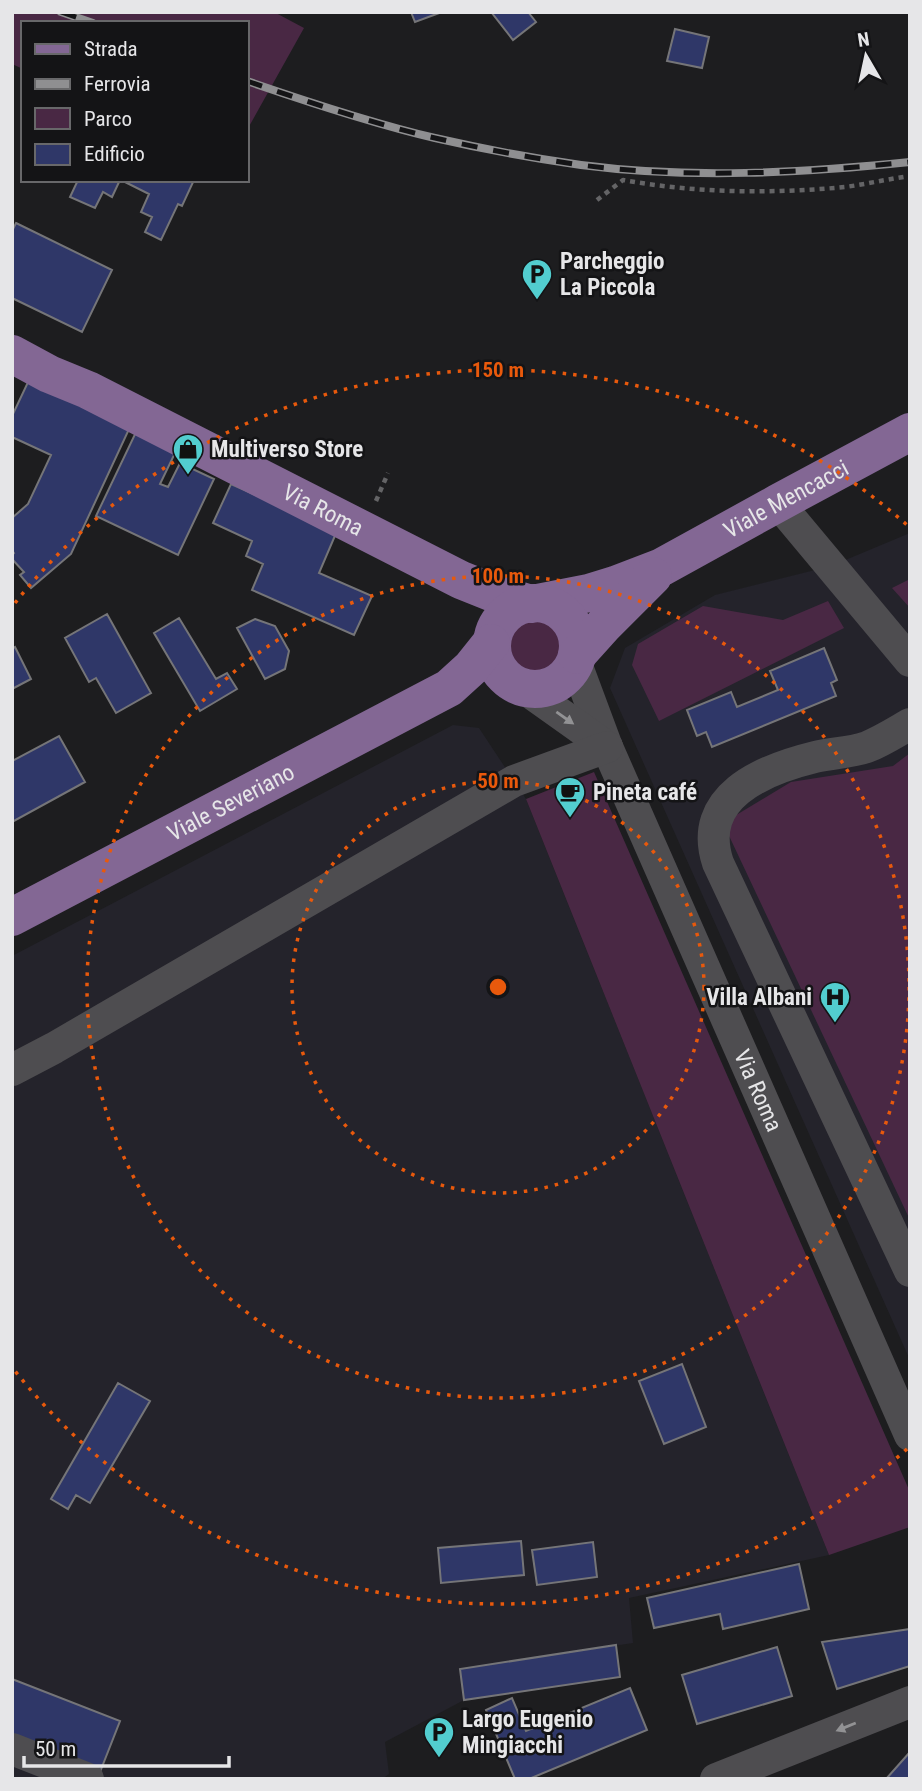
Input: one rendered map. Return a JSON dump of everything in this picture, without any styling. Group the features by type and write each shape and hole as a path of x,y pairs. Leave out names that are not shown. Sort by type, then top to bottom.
{"main road":[{"name":"Via Roma","path":"12,354 445,572 491,592 535,603"},
{"name":"Viale Mencacci","path":"535,603 589,593 662,567 910,432"},
{"name":"Viale Mencacci","path":"576,658 604,625 662,567"},
{"name":"Via Roma","path":"445,572 467,599 492,640"},
{"path":"535,603 552,607 565,615 578,640 576,658 569,672 560,682 536,690 520,687 506,679 492,656 492,640 496,627 511,610 535,603"},
{"name":"Viale Severiano","path":"12,918 449,688 471,668 492,640"},
{"name":"Viale Severiano","path":"449,688 477,685 520,687"}],"street":[{"path":"778,503 910,661"},
{"name":"Via Roma","path":"576,658 607,747 910,1434"},
{"path":"520,687 607,747"},
{"path":"910,724 867,747 790,765 744,785 723,806 715,820 713,836 718,863 910,1271"},
{"path":"12,1070 514,781 607,747"},
{"path":"716,1779 910,1702"},
{"path":"12,1749 88,1779"}],"path":[{"path":"597,200 623,180 675,188 766,191 846,187 910,176"}],"shaded area":[{"name":"Villa Albani","path":"910,533 910,1360 610,688 625,648 715,595 831,566"},
{"path":"453,725 479,728 526,799 829,1555 629,1598 633,1643 460,1669 464,1700 385,1742 389,1774 382,1779 12,1779 12,956"}],"green space":[{"path":"12,12 274,12 304,28 248,128 248,21 21,21 21,68 12,64"},
{"path":"910,579 910,608 892,588"},
{"path":"828,601 844,628 659,721 632,665 638,644 703,606 783,620"},
{"path":"535,617 552,622 560,630 565,647 560,664 552,672 535,677 518,672 510,664 505,647 510,630 518,622"},
{"path":"910,753 910,1220 723,823 791,782 893,766"},
{"path":"594,772 910,1492 910,1527 829,1555 526,799"}],"building":[{"path":"411,12 442,12 415,22"},
{"path":"493,12 528,12 536,22 513,40"},
{"path":"675,29 709,37 702,68 667,61"},
{"path":"77,182 119,182 112,197 103,192 95,208 70,197"},
{"path":"125,182 193,182 182,206 178,204 161,240 145,232 152,217 141,212 149,194"},
{"path":"16,223 112,270 82,332 12,298 12,231"},
{"path":"29,380 130,427 71,554 31,588 20,575 24,572 12,559 12,518 28,504 51,455 12,437 12,416"},
{"path":"137,430 177,449 160,484 168,487 180,463 214,479 178,555 96,516"},
{"path":"231,484 337,531 319,573 372,596 354,635 252,590 263,564 246,556 252,541 213,523"},
{"path":"107,614 151,693 116,713 96,678 89,682 65,638"},
{"path":"179,618 216,679 227,673 237,689 200,711 154,633"},
{"path":"255,619 275,626 289,651 285,669 265,679 237,628"},
{"path":"15,647 31,679 12,689 12,649"},
{"path":"824,648 837,680 831,683 836,696 712,747 706,732 697,736 687,710 731,692 737,707 778,690 770,671"},
{"path":"59,736 85,782 12,822 12,761"},
{"path":"682,1364 706,1427 664,1444 639,1381"},
{"path":"118,1383 150,1401 90,1503 76,1495 68,1509 51,1499"},
{"path":"521,1541 524,1575 441,1583 438,1548"},
{"path":"593,1542 597,1577 537,1585 532,1550"},
{"path":"799,1564 809,1609 723,1629 720,1614 654,1628 647,1598"},
{"path":"910,1629 910,1666 837,1689 822,1642"},
{"path":"616,1645 620,1677 464,1700 460,1669"},
{"path":"777,1647 792,1696 697,1724 682,1675"},
{"path":"12,1679 120,1721 100,1772 12,1737"},
{"path":"630,1688 647,1730 529,1779 515,1779 486,1710 512,1698 526,1731"},
{"path":"910,1752 910,1779 886,1779"}],"railway":[{"path":"61,12 87,21"},
{"path":"248,81 411,132 489,150 581,165 663,172 746,173 910,162"}],"place":[{"name":"Parcheggio La Piccola","path":"537,301"},
{"name":"Multiverso Store","path":"188,476"},
{"name":"Pineta café","path":"570,819"},
{"name":"Villa Albani","path":"835,1024"},
{"name":"Largo Eugenio Mingiacchi","path":"439,1759"}]}
